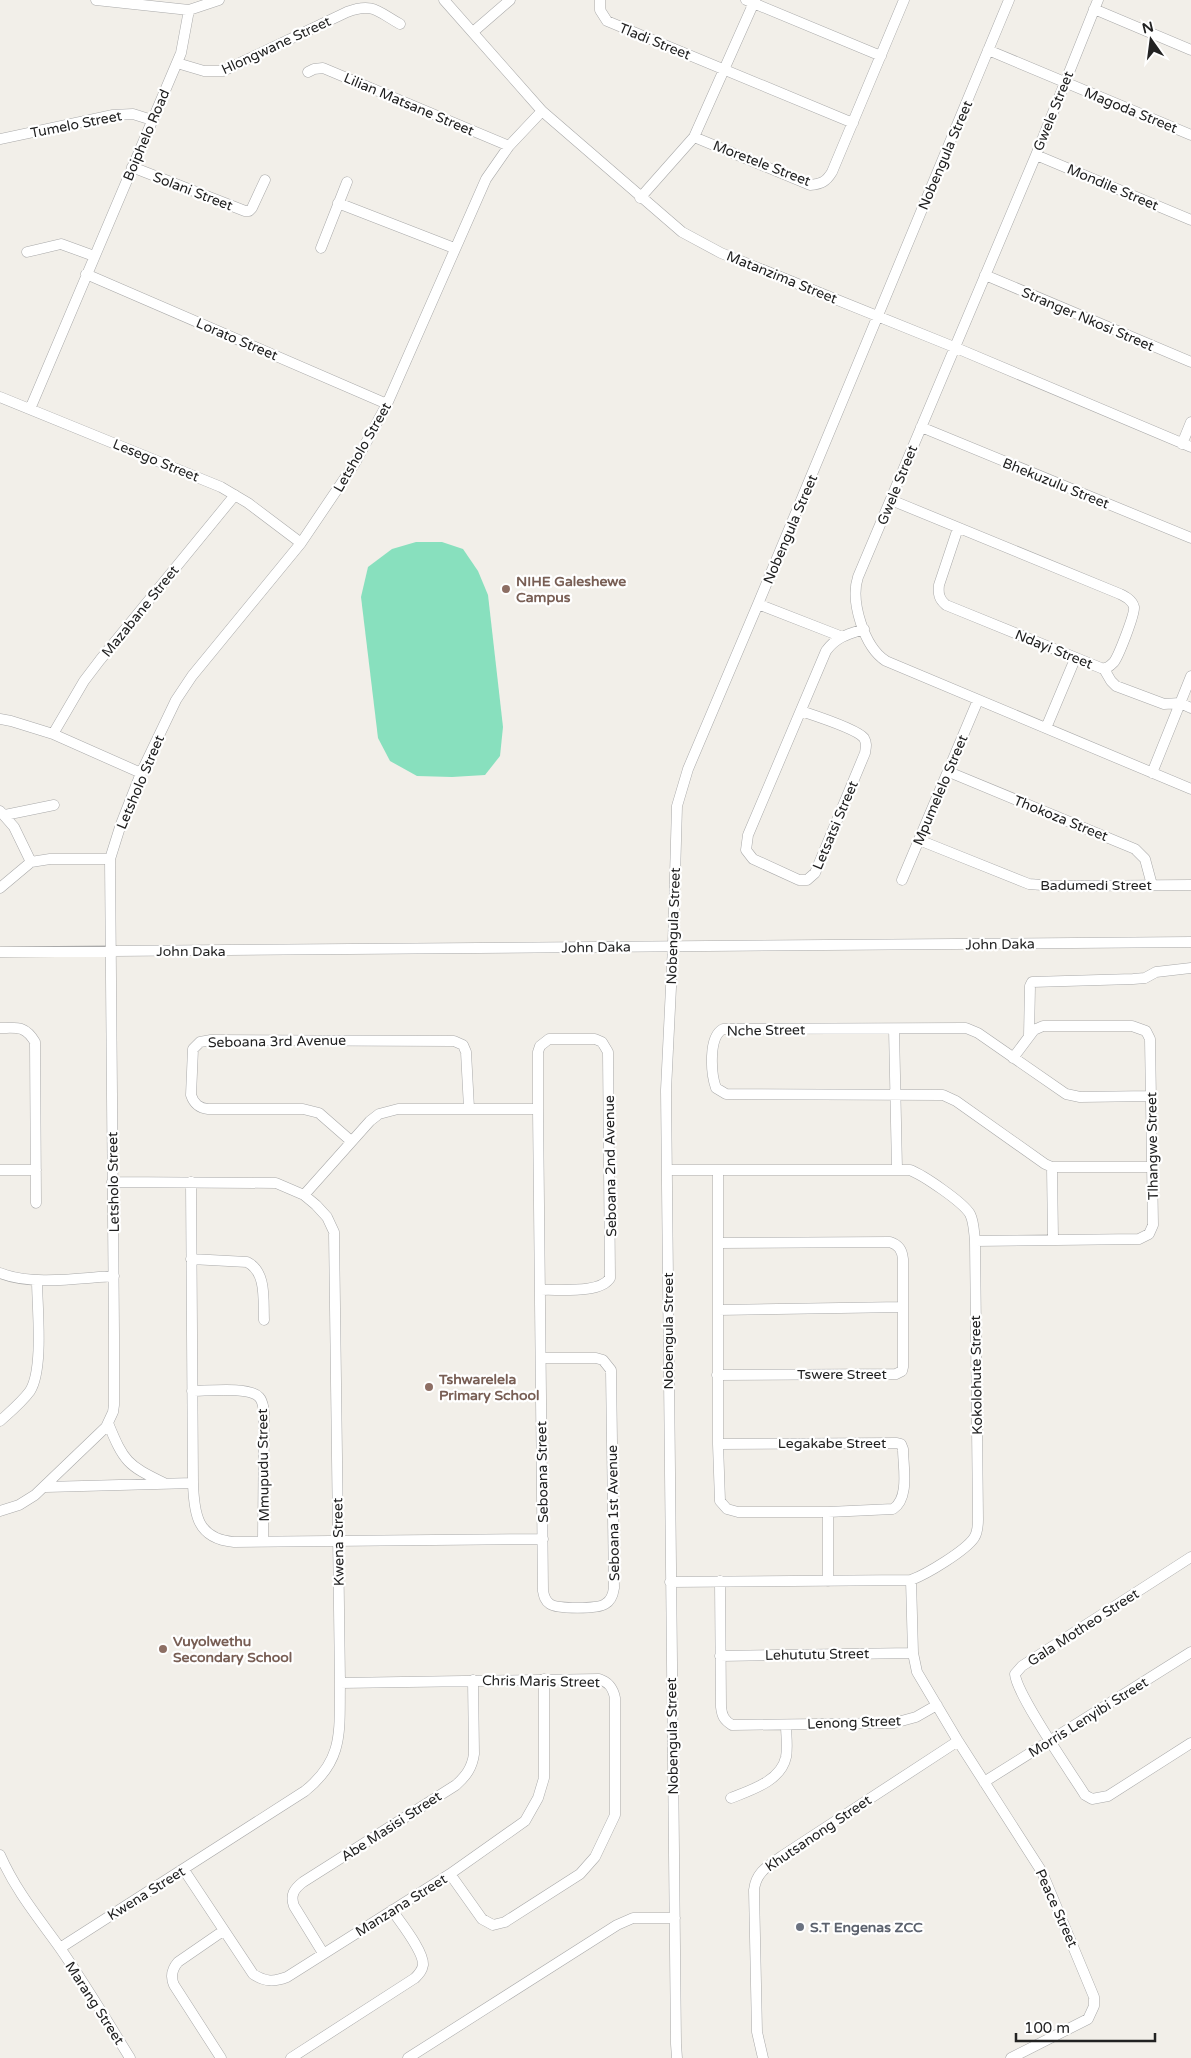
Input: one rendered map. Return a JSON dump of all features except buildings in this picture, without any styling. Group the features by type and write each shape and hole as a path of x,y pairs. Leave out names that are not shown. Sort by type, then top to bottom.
{"street":[{"path":"97,0 189,10 201,8 218,0"},
{"name":"Matanzima Street","path":"444,0 542,111 640,198 682,232 698,242 954,347 1186,446"},
{"path":"472,32 510,0"},
{"name":"Tladi Street","path":"600,0 600,10 607,21 853,123"},
{"name":"Moretele Street","path":"694,137 810,185 820,184 827,180 904,0"},
{"name":"Nobengula Street","path":"677,2058 670,1582 666,1090 677,806 682,786 1009,0"},
{"path":"640,198 694,137 725,69 751,1 881,56"},
{"path":"1096,5 1191,50"},
{"name":"Gwele Street","path":"1096,5 1036,155 855,585 855,594 864,629 876,654 886,661 1191,789"},
{"name":"Hlongwane Street","path":"177,63 204,71 223,72 347,12 363,7 372,8 400,24"},
{"name":"Boiphelo Road","path":"30,409 177,63 184,41 189,10"},
{"name":"Magoda Street","path":"988,50 1191,135"},
{"name":"Lilian Matsane Street","path":"308,72 323,68 508,146"},
{"name":"Letsholo Street","path":"108,1423 114,1405 110,859 121,824 141,773 176,700 192,676 301,543 355,464 387,404 454,248 486,179 508,146 542,111"},
{"name":"Tumelo Street","path":"0,139 113,115 133,114 152,120"},
{"name":"Mondile Street","path":"1036,155 1191,220"},
{"name":"Solani Street","path":"132,168 245,211 249,211 252,208 265,180"},
{"path":"321,248 347,182"},
{"path":"338,203 454,248"},
{"path":"27,252 61,244 94,256"},
{"name":"Lorato Street","path":"86,274 387,404"},
{"name":"Stranger Nkosi Street","path":"985,275 1191,362"},
{"name":"Lesego Street","path":"0,397 221,487 236,495 301,543"},
{"path":"1186,446 1191,422"},
{"name":"Bhekuzulu Street","path":"921,427 1191,538"},
{"name":"Mazabane Street","path":"53,734 96,665 236,495"},
{"name":"Ndayi Street","path":"892,500 1120,594 1131,601 1134,611 1115,660 1104,669 946,605 938,591 958,528"},
{"path":"758,604 840,636 864,629"},
{"name":"Letsatsi Street","path":"800,711 858,733 865,740 866,745 865,753 815,873 807,880 799,880 753,859 746,850 748,835 800,711 826,651 832,642 840,636"},
{"path":"1046,728 1075,658"},
{"path":"1104,669 1116,686 1164,704 1180,703 1191,708"},
{"path":"1152,773 1191,676"},
{"name":"Mpumelelo Street","path":"902,880 978,700"},
{"path":"0,720 11,721 53,734 141,773"},
{"name":"Thokoza Street","path":"949,772 1136,849 1145,859 1152,885"},
{"path":"31,862 21,839 2,813 54,805"},
{"name":"Badumedi Street","path":"919,840 1030,884 1055,886 1191,885"},
{"path":"0,888 31,862 50,859 110,859"},
{"name":"John Daka","path":"0,952 1191,942"},
{"path":"1029,1036 1030,986 1032,982 1133,980 1145,978 1156,972 1191,968"},
{"name":"Tlhangwe Street","path":"975,1241 1138,1239 1149,1234 1153,1225 1150,1038 1146,1031 1141,1028 1048,1026 1038,1028 1029,1036 1013,1058"},
{"path":"0,1028 20,1028 26,1030 35,1042 36,1203"},
{"name":"Nche Street","path":"1052,1167 950,1097 933,1094 726,1094 716,1088 714,1081 713,1045 715,1037 723,1029 966,1028 978,1033 1066,1094 1072,1096 1151,1096"},
{"path":"894,1029 897,1169"},
{"name":"Seboana 2nd Avenue","path":"541,1290 600,1287 610,1278 611,1264 608,1052 602,1042 595,1039 549,1040 544,1042"},
{"name":"Seboana 3rd Avenue","path":"351,1141 313,1110 208,1109 199,1107 193,1101 191,1095 193,1049 200,1042 211,1040 454,1041 462,1045 466,1052 469,1108"},
{"name":"Seboana Street","path":"338,1541 543,1539 538,1052 544,1042"},
{"path":"304,1195 370,1121 386,1111 398,1109 469,1108 538,1109"},
{"path":"1053,1239 1052,1167 1152,1166"},
{"path":"0,1170 36,1170"},
{"name":"Kokolohute Street","path":"667,1170 910,1170 923,1175 964,1207 972,1219 975,1241 977,1532 969,1544 928,1572 911,1580 670,1582"},
{"name":"Legakabe Street","path":"718,1171 718,1444 719,1497 722,1505 738,1512 828,1512 882,1510 896,1506 901,1500 903,1492 901,1444 718,1444"},
{"name":"Kwena Street","path":"60,1948 305,1791 323,1775 336,1751 338,1738 340,1683 334,1232 327,1217 304,1195 276,1182 112,1182"},
{"name":"Mmupudu Street","path":"191,1182 193,1483 195,1514 212,1536 226,1541 338,1541"},
{"name":"Tswere Street","path":"718,1243 890,1242 896,1244 902,1254 903,1367 900,1374 718,1375"},
{"path":"191,1259 247,1262 253,1265 261,1278 264,1320"},
{"path":"0,1273 7,1276 36,1280 114,1276"},
{"path":"0,1421 19,1404 30,1390 34,1381 38,1355 36,1280"},
{"path":"718,1310 902,1307"},
{"name":"Seboana 1st Avenue","path":"541,1358 596,1358 603,1360 611,1370 614,1588 613,1595 606,1604 600,1606 558,1607 546,1601 543,1591 543,1539"},
{"name":"Mmupudu Street","path":"192,1391 242,1391 258,1395 262,1400 264,1412 264,1541"},
{"path":"0,1511 28,1500 46,1486 108,1423 124,1458 137,1470 165,1484"},
{"path":"46,1486 193,1483"},
{"path":"828,1512 828,1581"},
{"name":"Gala Motheo Street","path":"1050,1740 1017,1685 1017,1670 1191,1557"},
{"path":"911,1580 913,1652 917,1672 937,1705"},
{"name":"Lenong Street","path":"720,1581 721,1707 722,1715 726,1721 738,1725 903,1722 937,1705"},
{"name":"Lehututu Street","path":"720,1656 913,1652"},
{"name":"Morris Lenyibi Street","path":"984,1782 1191,1652"},
{"name":"Abe Masisi Street","path":"323,1953 294,1906 292,1901 294,1891 303,1882 462,1780 473,1763 473,1680"},
{"name":"Manzana Street","path":"184,1870 253,1974 268,1981 276,1981 287,1977 450,1874 520,1827 530,1815 544,1778 544,1680"},
{"name":"Chris Maris Street","path":"340,1683 599,1680 605,1681 613,1688 615,1698 616,1804 611,1826 595,1858 584,1870 499,1924 493,1925 482,1919 450,1874"},
{"name":"Peace Street","path":"937,1705 1042,1872 1094,1997 1094,2006 1088,2019 1011,2058"},
{"path":"731,1798 756,1788 780,1771 786,1754 786,1724"},
{"path":"1050,1740 1085,1795 1092,1799 1108,1796 1191,1743"},
{"name":"Khutsanong Street","path":"763,2058 759,2046 757,2022 754,1890 755,1881 759,1874 782,1856 958,1741"},
{"name":"Marang Street","path":"0,1855 23,1898 60,1948 130,2058"},
{"path":"291,2058 420,1973 423,1964 421,1953 392,1910"},
{"path":"408,2058 617,1924 633,1918 675,1918"},
{"path":"220,2058 174,1985 171,1976 174,1966 178,1962 223,1931"}],"green space":[{"path":"416,542 442,542 463,549 478,571 488,595 503,727 500,756 485,775 452,777 417,776 390,761 378,738 361,597 368,567 392,549"}],"place":[{"name":"NIHE Galeshewe Campus","path":"506,589"},
{"name":"Tshwarelela Primary School","path":"429,1387"},
{"name":"Vuyolwethu Secondary School","path":"163,1649"},
{"name":"S.T Engenas ZCC","path":"800,1927"}]}
